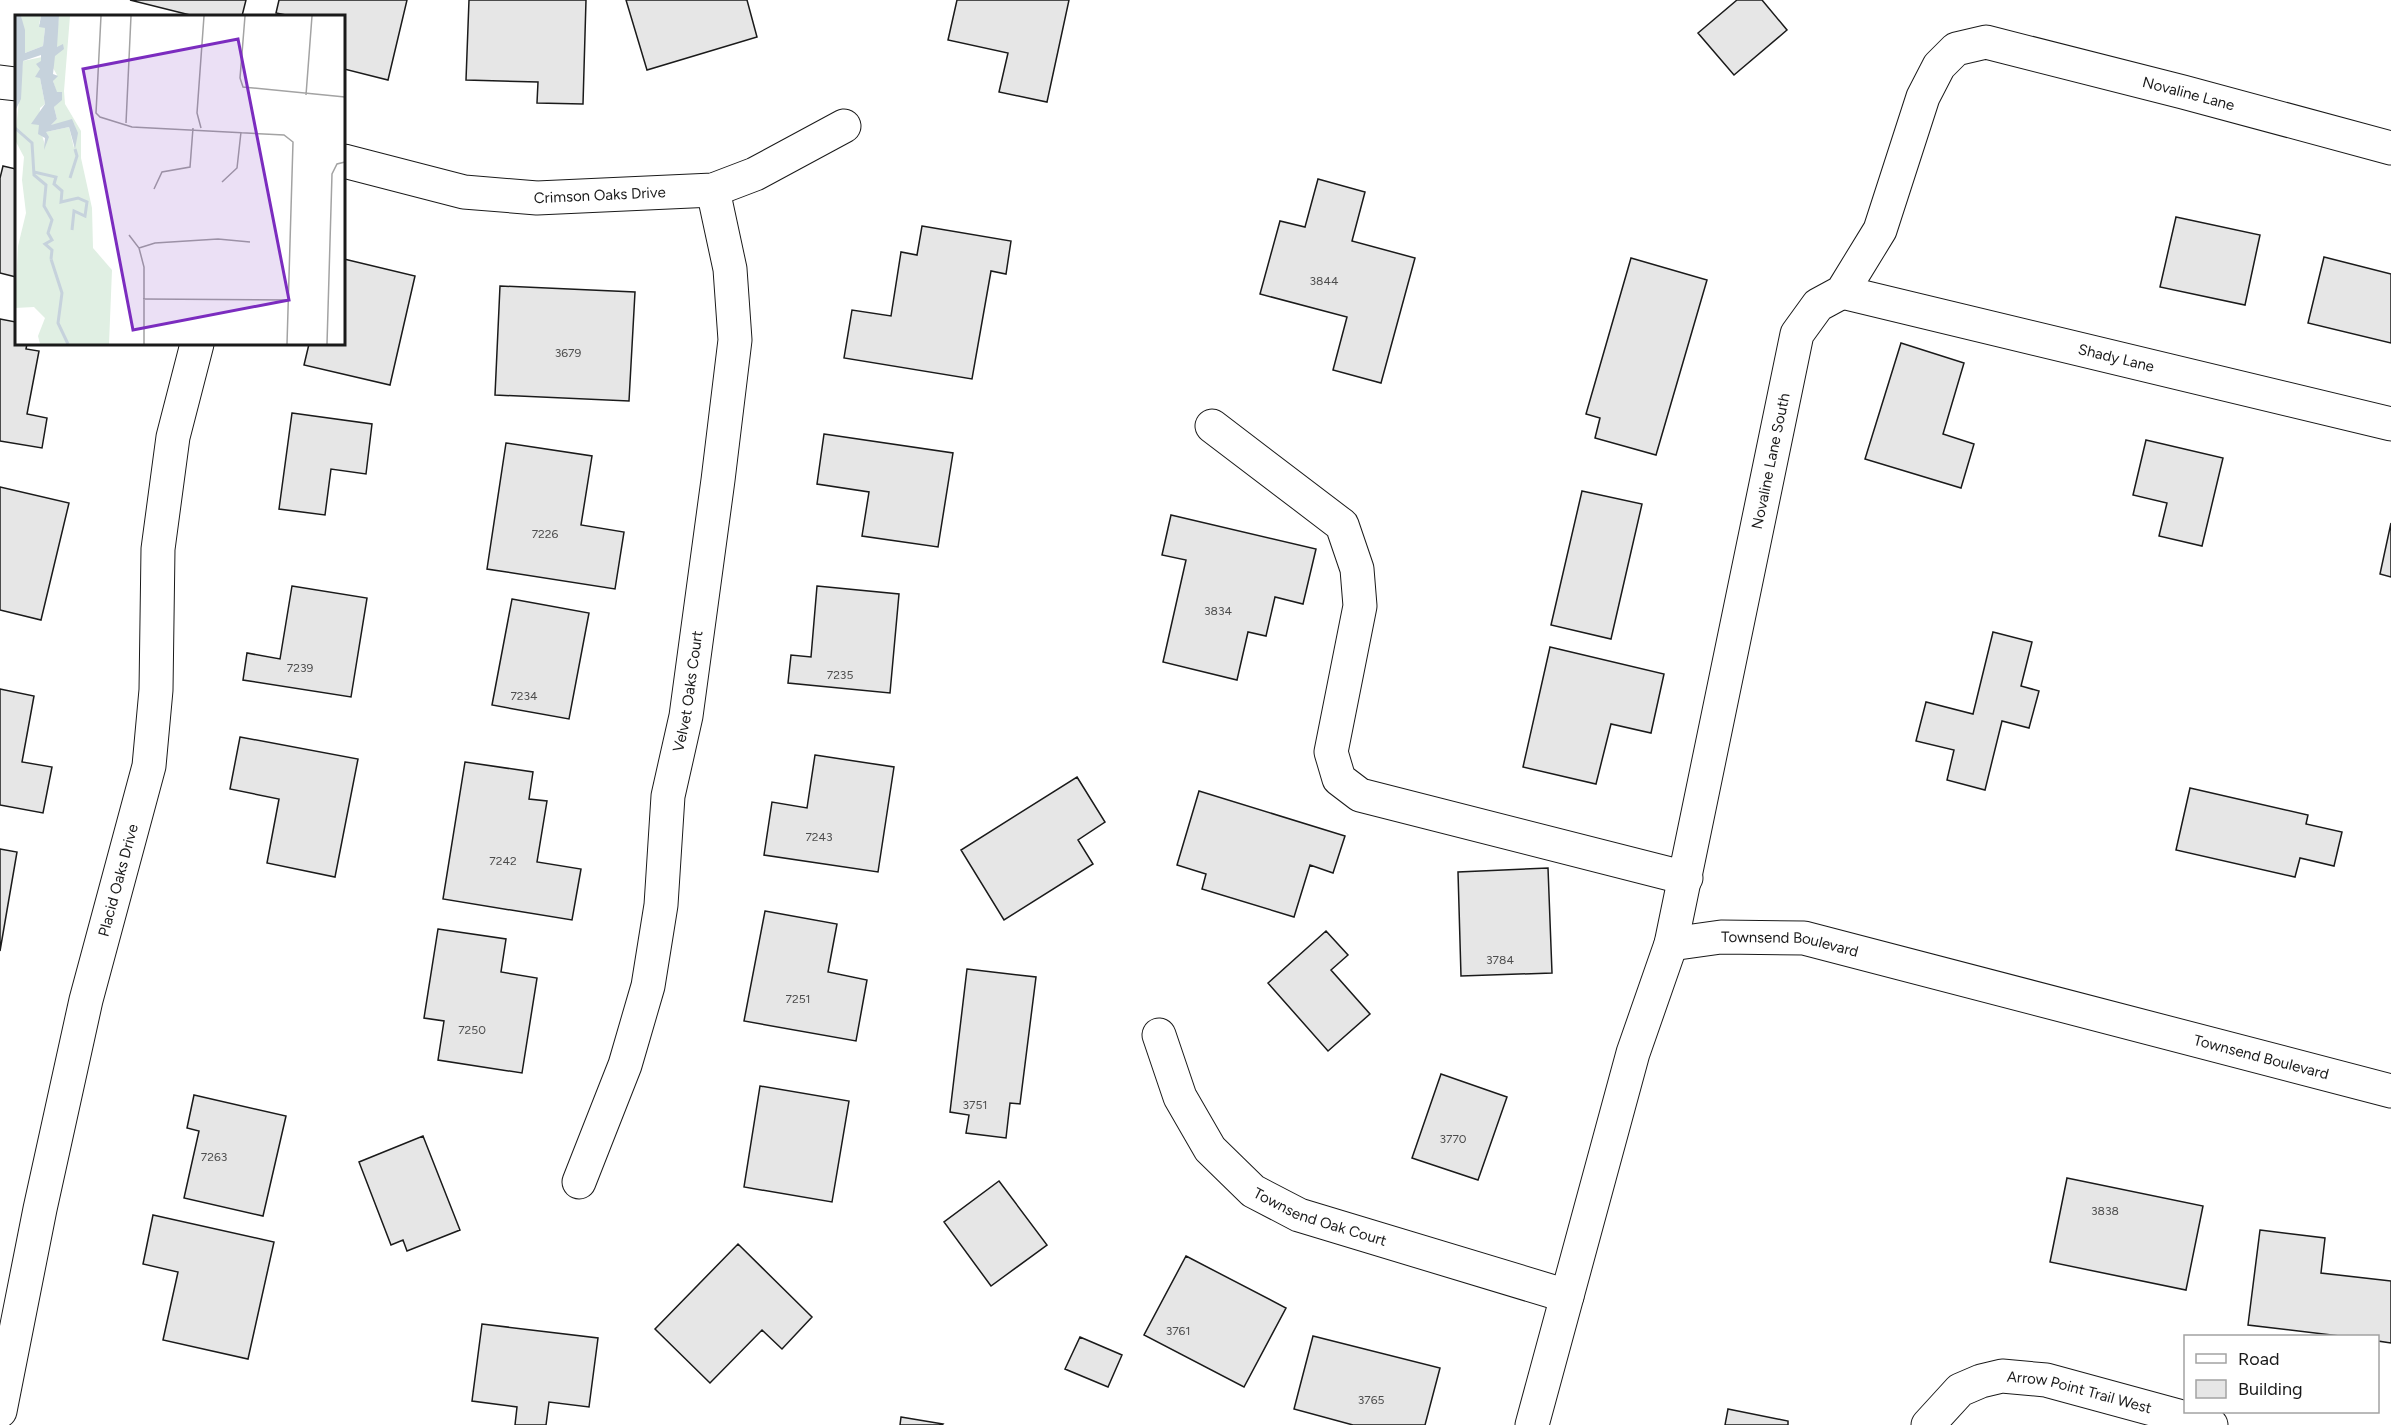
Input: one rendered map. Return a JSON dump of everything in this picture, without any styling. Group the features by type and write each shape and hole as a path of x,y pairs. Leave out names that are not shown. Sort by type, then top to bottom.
{"street":[{"name":"Novaline Lane","path":"1986,42 2391,148"},
{"name":"Novaline Lane South","path":"1671,944 1797,334 1818,305 1842,292 1880,230 1923,97 1939,66 1956,49 1986,42"},
{"path":"0,82 15,84"},
{"name":"Crimson Oaks Drive","path":"345,161 464,192 537,198 713,190 755,174 844,126"},
{"name":"Velvet Oaks Court","path":"579,1182 626,1065 648,986 661,904 668,796 686,716 735,340 730,269 713,190"},
{"name":"Shady Lane","path":"1842,292 2391,424"},
{"name":"Placid Oaks Drive","path":"0,1411 40,1209 86,1000 149,766 156,690 158,549 173,437 197,345"},
{"path":"1212,426 1342,525 1357,569 1360,606 1330,752 1339,779 1360,795 1686,878"},
{"name":"Townsend Boulevard","path":"1671,944 1721,937 1804,938 2391,1091"},
{"path":"1532,1425 1633,1053 1671,944"},
{"name":"Townsend Oak Court","path":"1159,1035 1180,1097 1210,1149 1253,1191 1299,1215 1567,1296"},
{"name":"Arrow Point Trail West","path":"1928,1425 1960,1390 1981,1381 2002,1376 2046,1380 2211,1425"},
{"path":"0,1422 14,1425"}],"building":[{"path":"130,0 246,0 242,15 190,15"},
{"path":"279,0 407,0 388,80 345,69 345,15 276,13"},
{"path":"469,0 586,0 583,104 537,103 538,82 466,80"},
{"path":"626,0 747,0 757,37 647,70"},
{"path":"957,0 1069,0 1047,102 999,92 1008,53 948,40"},
{"path":"1737,0 1762,0 1787,30 1734,75 1698,33"},
{"path":"3,166 15,169 15,277 0,273 0,178"},
{"path":"1318,179 1365,192 1352,241 1415,258 1381,383 1333,370 1347,317 1260,294 1280,221 1305,227"},
{"path":"2176,217 2260,235 2245,305 2160,287"},
{"path":"922,226 1011,241 1006,274 991,271 972,379 844,358 852,310 891,316 901,252 917,255"},
{"path":"2324,257 2391,274 2391,343 2308,323"},
{"path":"1631,258 1707,280 1656,455 1595,438 1600,418 1586,414"},
{"path":"345,259 415,276 390,385 304,365 309,345 345,345"},
{"path":"500,286 635,292 629,401 495,395"},
{"path":"0,319 15,322 15,345 27,345 26,349 39,351 27,414 47,418 42,448 0,441"},
{"path":"1901,343 1964,363 1943,434 1974,444 1961,488 1865,459"},
{"path":"292,413 372,424 366,474 331,469 325,515 279,509"},
{"path":"824,434 953,453 938,547 862,536 869,492 817,484"},
{"path":"2146,440 2223,458 2202,546 2159,536 2167,503 2133,495"},
{"path":"506,443 592,456 581,525 624,532 615,589 487,569"},
{"path":"0,487 69,503 41,620 0,610"},
{"path":"1582,491 1642,504 1611,639 1551,625"},
{"path":"1171,515 1316,549 1303,604 1275,597 1266,636 1248,632 1237,680 1163,662 1186,560 1162,555"},
{"path":"2391,523 2391,577 2380,574"},
{"path":"292,586 367,598 351,697 243,680 247,653 280,659"},
{"path":"817,586 899,594 890,693 788,683 791,655 811,657"},
{"path":"512,599 589,613 569,719 492,705"},
{"path":"1993,632 2032,642 2021,686 2039,691 2029,728 2002,721 1985,790 1947,780 1954,750 1916,741 1926,702 1973,714"},
{"path":"1550,647 1664,674 1651,733 1611,724 1596,784 1523,767"},
{"path":"0,689 34,696 22,762 52,767 43,813 0,805"},
{"path":"240,737 358,759 335,877 267,863 279,799 230,789"},
{"path":"815,755 894,767 878,872 764,855 772,802 807,808"},
{"path":"465,762 533,772 529,799 547,801 537,862 581,869 572,920 443,899"},
{"path":"1077,777 1105,822 1078,840 1093,864 1004,920 961,850"},
{"path":"2190,788 2308,815 2306,824 2342,832 2334,866 2300,858 2295,877 2176,850"},
{"path":"1199,791 1345,836 1333,873 1310,865 1294,917 1202,889 1206,874 1177,865"},
{"path":"0,849 17,852 0,951"},
{"path":"1548,868 1552,973 1461,976 1458,872"},
{"path":"765,911 837,924 828,972 867,980 856,1041 744,1021"},
{"path":"438,929 506,939 501,972 537,978 522,1073 438,1060 444,1021 424,1018"},
{"path":"1326,931 1348,955 1331,970 1370,1014 1328,1051 1268,983"},
{"path":"967,969 1036,977 1020,1104 1010,1103 1006,1138 966,1133 969,1115 950,1112"},
{"path":"1441,1074 1507,1097 1478,1180 1412,1158"},
{"path":"760,1086 849,1101 832,1202 744,1187"},
{"path":"194,1095 286,1116 263,1216 184,1198 199,1131 187,1128"},
{"path":"423,1136 460,1230 407,1251 403,1240 391,1245 359,1162"},
{"path":"2067,1178 2203,1206 2186,1290 2050,1262"},
{"path":"999,1181 1047,1245 991,1286 944,1222"},
{"path":"153,1215 274,1242 248,1359 163,1340 178,1272 143,1264"},
{"path":"2260,1230 2325,1238 2321,1273 2391,1281 2391,1343 2379,1341 2379,1335 2332,1335 2248,1325"},
{"path":"738,1244 812,1317 782,1349 762,1330 710,1383 655,1329"},
{"path":"1186,1256 1286,1308 1244,1387 1144,1335"},
{"path":"482,1324 598,1338 589,1407 549,1402 546,1425 515,1425 517,1407 472,1401"},
{"path":"1313,1336 1440,1368 1425,1425 1353,1425 1294,1409"},
{"path":"1080,1337 1122,1355 1108,1387 1065,1369"},
{"path":"1728,1409 1788,1421 1788,1425 1725,1425"},
{"path":"901,1417 943,1424 900,1425"}]}
